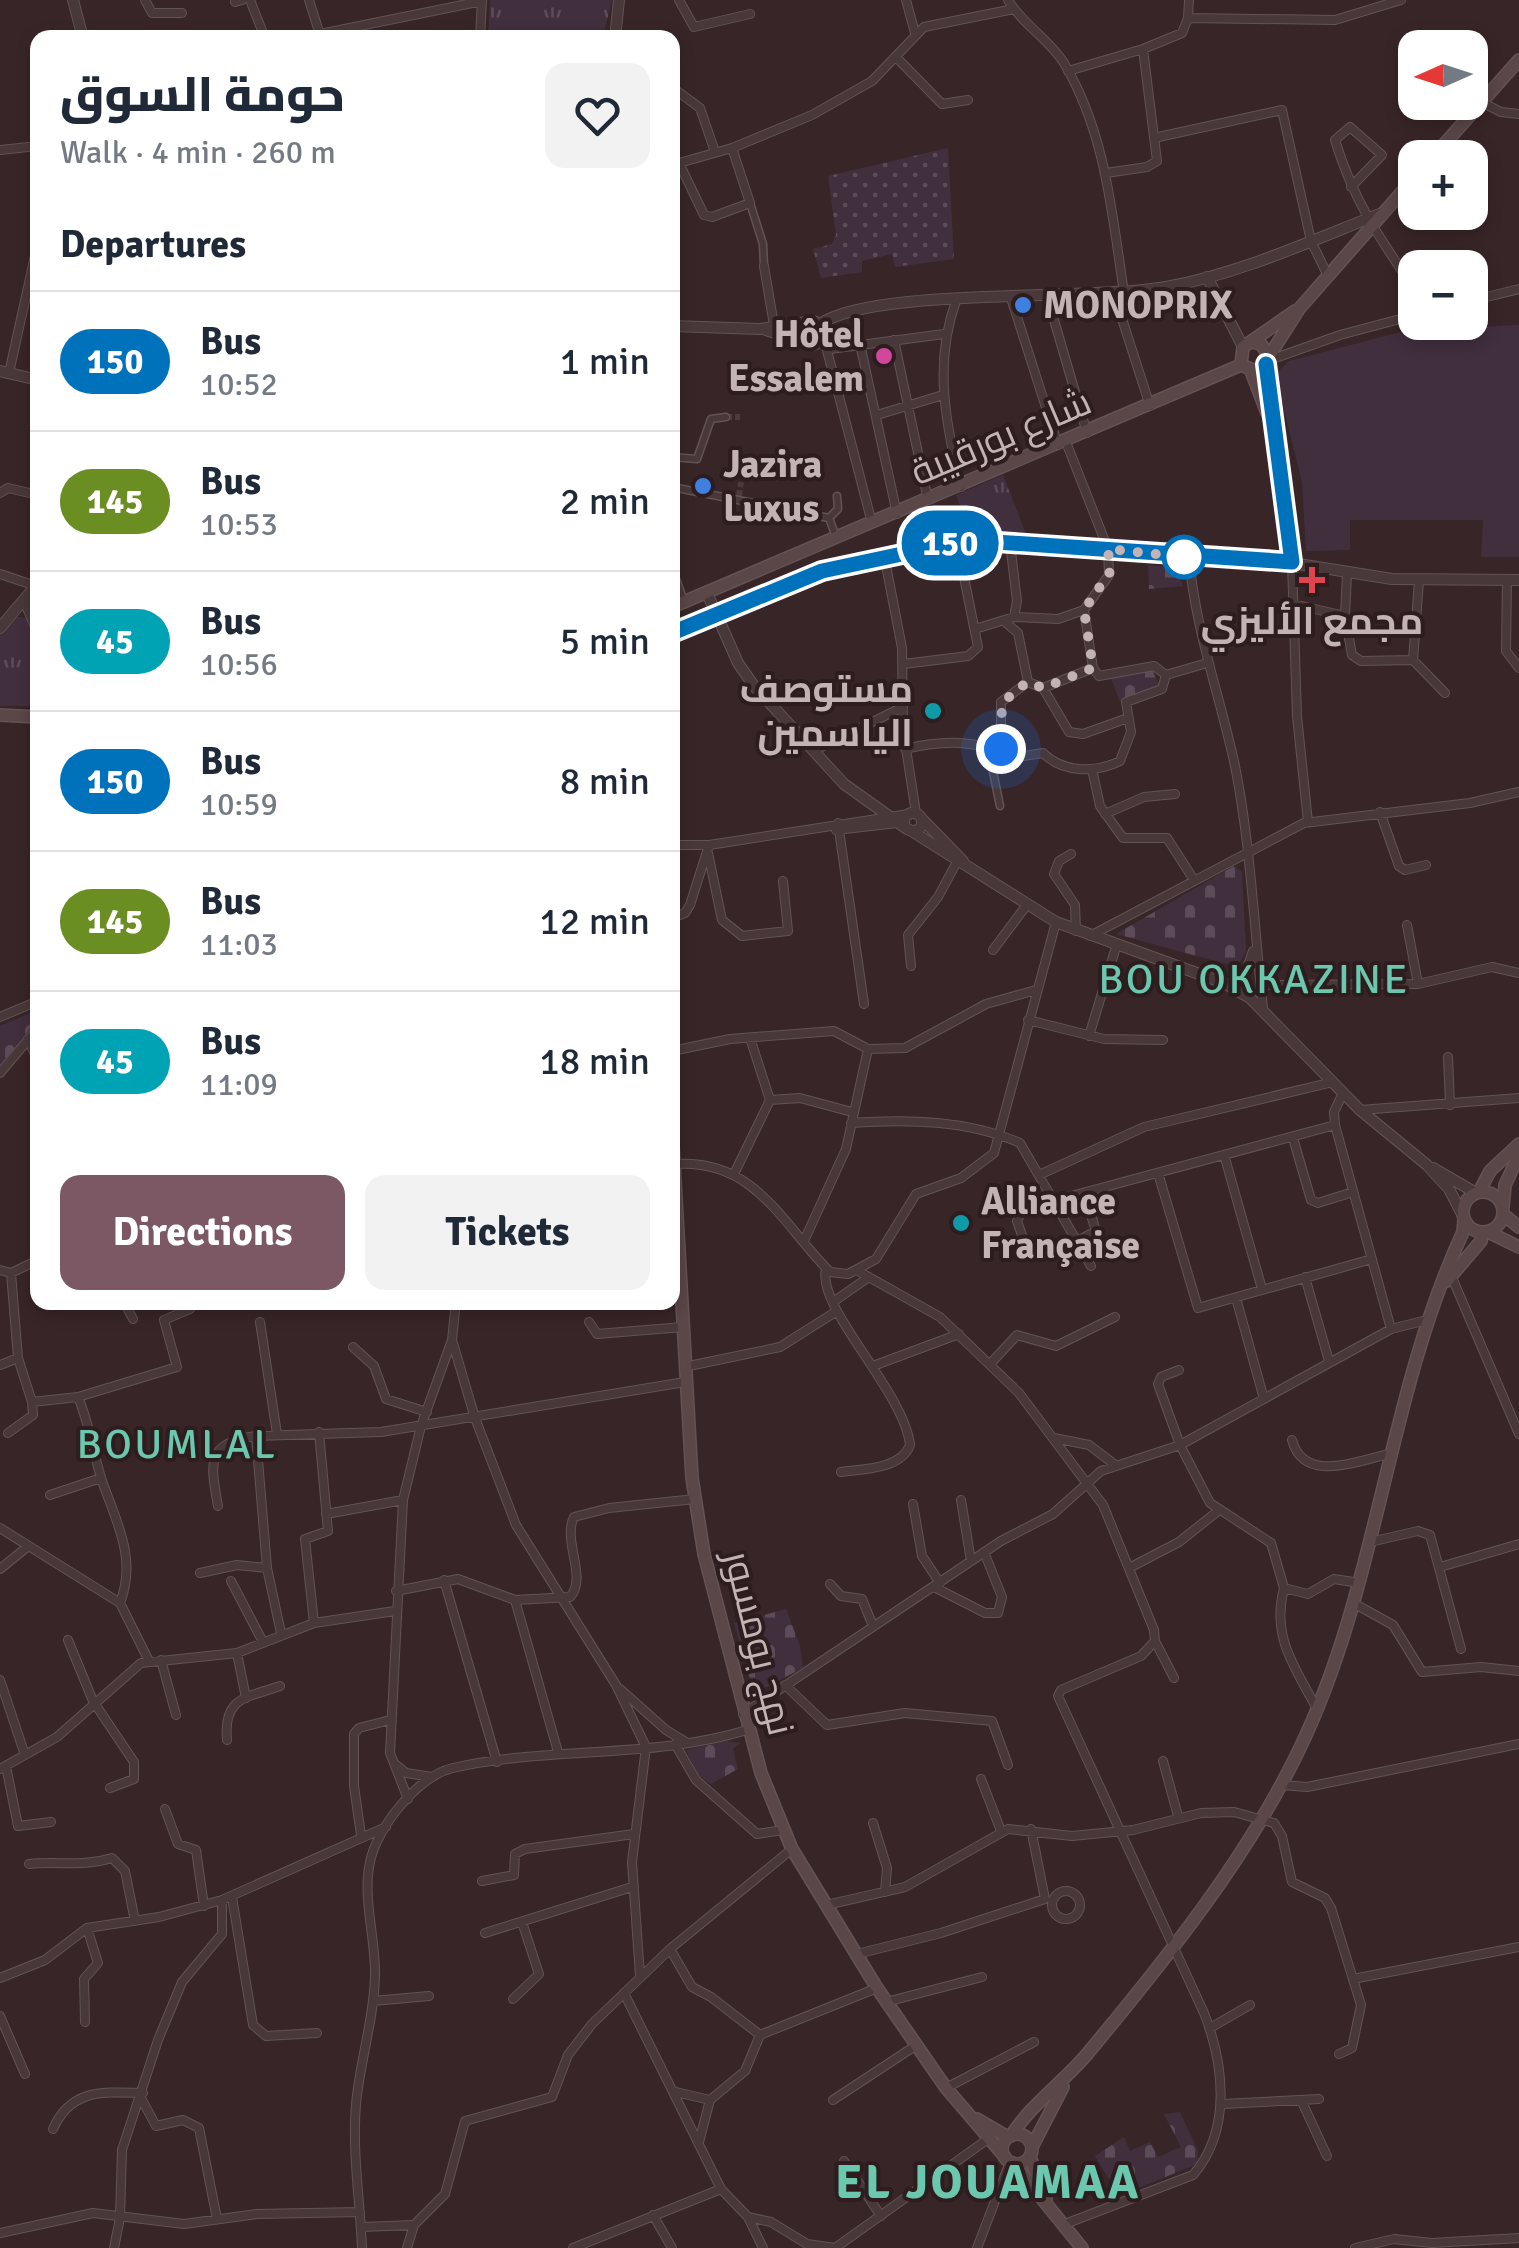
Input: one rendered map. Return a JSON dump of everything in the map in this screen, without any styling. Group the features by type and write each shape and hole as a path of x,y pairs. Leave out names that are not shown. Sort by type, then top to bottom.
{"main road":[{"path":"1488,94 1519,60"},
{"path":"1448,140 1465,120"},
{"path":"1267,361 1299,309 1369,223 1398,196"},
{"path":"1247,344 1299,309"},
{"path":"1247,344 1261,344 1267,361 1271,421 1292,562"},
{"path":"1247,344 1246,368 1271,421"},
{"name":"شارع بورقيبة","path":"680,603 1150,406 1267,361"},
{"name":"شارع بورقيبة","path":"680,630 822,571 957,542 1010,542 1189,558 1292,562"},
{"path":"0,716 30,715"},
{"path":"1077,2066 1052,2104 1031,2152 1009,2161 1003,2146 1077,2066 1174,1945 1264,1817 1281,1785 1318,1710 1355,1604 1426,1320 1464,1232 1465,1202 1519,1144"},
{"path":"1449,1272 1482,1241 1503,1211 1505,1185 1519,1155"},
{"path":"1477,1192 1496,1196 1503,1211 1519,1227"},
{"path":"1464,1218 1472,1229 1519,1247"},
{"name":"نهج بومسور","path":"680,1278 684,1382 695,1499 747,1730 783,1830 915,2046 1082,2248"},
{"name":"نهج بومسور","path":"968,2113 1010,2137 1022,2135 1047,2202"}],"street":[{"path":"73,0 81,30"},
{"path":"146,0 152,14 182,13"},
{"path":"250,0 262,30"},
{"path":"309,0 318,30"},
{"path":"415,0 417,13"},
{"path":"345,30 482,0 480,30"},
{"path":"615,30 620,0"},
{"path":"679,0 694,27 750,14"},
{"path":"906,0 915,33"},
{"path":"1008,0 1068,71 1090,117 1106,173 1119,294 1150,406"},
{"path":"1068,71 1142,50 1182,33 1189,0"},
{"path":"1188,18 1335,20 1400,0"},
{"path":"680,163 732,148 826,108 872,80 915,33 945,20 1014,9"},
{"path":"1106,173 1154,165 1158,155 1142,50"},
{"path":"896,57 942,104 968,100"},
{"path":"680,94 703,114 716,152"},
{"path":"1488,106 1519,114"},
{"path":"1154,138 1282,110 1310,241 1328,276"},
{"path":"1351,187 1382,154 1348,127 1335,140 1351,187 1369,223 1398,265"},
{"path":"0,150 30,147"},
{"path":"732,148 763,244 775,329"},
{"path":"680,171 706,217 750,203"},
{"path":"775,329 814,345 822,330 849,313 910,302 1119,294 1208,277 1369,223"},
{"path":"1208,277 1247,344"},
{"path":"30,286 4,372 30,378"},
{"path":"1488,297 1519,289"},
{"path":"1047,296 1088,433"},
{"path":"975,630 1009,619 1058,619 1084,610 1110,572 1108,549 1062,444 1012,298"},
{"path":"956,301 944,334 942,395 960,487"},
{"path":"1267,361 1398,320"},
{"path":"802,342 798,334 806,322"},
{"path":"680,326 775,329 806,322 822,330 830,349 872,524"},
{"path":"830,349 944,334"},
{"path":"894,340 928,500"},
{"path":"860,344 897,514"},
{"path":"878,415 942,395"},
{"path":"680,458 697,459 711,419 726,417"},
{"path":"0,493 8,488 30,493"},
{"path":"680,488 829,518"},
{"path":"829,518 838,509 836,496"},
{"path":"829,518 837,538"},
{"path":"904,664 974,653 978,647 957,542"},
{"path":"1009,619 1017,601 1010,542"},
{"path":"884,555 904,664 902,707 909,821"},
{"path":"1189,558 1192,599 1235,766 1264,1008"},
{"path":"1308,822 1297,716 1292,562 1418,581 1513,580 1506,651 1519,668"},
{"path":"1347,573 1345,616 1350,649 1356,660 1414,660"},
{"path":"0,574 30,584"},
{"path":"1418,581 1414,660 1445,694"},
{"path":"707,592 754,686 853,792 886,815 909,821 974,872 1056,922 1239,990 1264,1008 1360,1110 1427,1165 1449,1189 1464,1218"},
{"path":"0,628 30,595"},
{"path":"25,601 30,613"},
{"path":"1294,604 1345,616"},
{"path":"1084,610 1093,668 1104,677 1154,666 1166,675"},
{"path":"1009,619 1019,635 1028,682"},
{"path":"1166,675 1207,663"},
{"path":"1043,688 1093,668"},
{"path":"905,748 930,743 988,746 1001,749 1008,757 1042,753 1054,766 1092,769 1120,761 1131,732 1126,702 1162,688 1166,675"},
{"path":"1028,682 1043,688 1062,724 1075,734 1128,718"},
{"path":"1001,749 1002,702 1028,682"},
{"path":"814,750 902,707"},
{"path":"988,746 1000,806"},
{"path":"1092,769 1105,814 1129,841 1167,838 1194,880"},
{"path":"1090,936 1308,822 1470,802 1519,792"},
{"path":"1105,814 1144,797 1175,794"},
{"path":"1380,812 1399,866 1405,870 1426,865"},
{"path":"838,827 886,815"},
{"path":"680,845 708,846 827,827 909,821"},
{"path":"838,827 864,1004"},
{"path":"708,846 722,920 742,936 788,931 783,881"},
{"path":"680,915 690,905 708,846"},
{"path":"1071,854 1059,860 1054,874 1075,905 1076,931"},
{"path":"911,966 908,935 938,897 958,860"},
{"path":"992,950 1026,906"},
{"path":"680,1164 714,1165 734,1174 804,1241 826,1270 840,1274 858,1271 884,1249 916,1194 974,1170 994,1153 1002,1135 1028,1020 1056,922"},
{"path":"1407,925 1418,984"},
{"path":"1239,990 1254,946"},
{"path":"1089,1036 1116,947"},
{"path":"1260,985 1418,984 1492,966 1519,972"},
{"path":"680,1050 750,1038 834,1031 868,1049 888,1051 920,1043 986,1004 1036,990"},
{"path":"0,1017 30,1005"},
{"path":"1028,1020 1089,1036 1163,1040"},
{"path":"734,1174 770,1100 750,1038"},
{"path":"0,1073 28,1039 30,1043"},
{"path":"804,1241 828,1192 851,1124 868,1049"},
{"path":"1448,1057 1450,1105"},
{"path":"1039,1174 1144,1127 1333,1082"},
{"path":"1343,1094 1334,1112 1335,1126 1391,1329"},
{"path":"770,1100 800,1098 852,1112"},
{"path":"1360,1110 1519,1098"},
{"path":"851,1124 924,1122 1002,1135 1024,1146 1074,1244 1091,1266"},
{"path":"1024,1244 1018,1212 1050,1200 1225,1158 1335,1126"},
{"path":"1293,1138 1311,1200 1318,1203 1353,1192"},
{"path":"1225,1158 1262,1289"},
{"path":"1427,1165 1477,1192"},
{"path":"1158,1173 1196,1305 1201,1308 1372,1259"},
{"path":"1074,1244 1096,1231 1084,1194"},
{"path":"0,1270 11,1273 30,1264"},
{"path":"826,1270 824,1283 835,1307 899,1408 909,1451 892,1463 841,1472"},
{"path":"858,1271 940,1318 959,1334 1054,1438 1084,1485 1103,1505 1132,1567 1155,1641 1174,1678"},
{"path":"1449,1272 1519,1434"},
{"path":"8,1433 33,1415 18,1358 11,1273"},
{"path":"684,1366 780,1346 869,1277"},
{"path":"1305,1277 1328,1361"},
{"path":"1236,1298 1264,1399"},
{"path":"128,1310 133,1319"},
{"path":"32,1402 78,1398 177,1367 164,1320 188,1310"},
{"path":"408,1799 391,1760 390,1720 403,1500 422,1426 452,1340 455,1310"},
{"path":"990,1364 1017,1335 1056,1346 1116,1316"},
{"path":"744,1714 984,1552 1053,1514 1114,1464 1180,1445 1328,1361 1391,1329 1426,1320"},
{"path":"260,1322 277,1434"},
{"path":"589,1322 596,1334 683,1327"},
{"path":"873,1366 959,1334"},
{"path":"452,1340 475,1418 516,1525 616,1685 646,1747 634,1834 632,1888 640,1976"},
{"path":"352,1347 374,1366 386,1400 427,1412"},
{"path":"0,1365 18,1358"},
{"path":"1179,1370 1161,1377 1158,1384 1180,1445 1218,1511 1271,1542 1284,1588 1277,1618 1297,1673 1318,1710"},
{"path":"218,1506 213,1480 219,1449 227,1441 277,1434 381,1432 684,1382"},
{"path":"78,1398 126,1552 126,1581 120,1603"},
{"path":"314,1622 305,1539 327,1534 319,1432"},
{"path":"256,1436 267,1568 280,1634"},
{"path":"1054,1438 1090,1445 1114,1464"},
{"path":"1292,1440 1299,1459 1319,1468 1390,1454"},
{"path":"50,1494 101,1478"},
{"path":"396,1591 444,1580 471,1582 515,1600 575,1594 570,1534 574,1517 609,1508 695,1499"},
{"path":"326,1514 403,1500"},
{"path":"961,1500 971,1561"},
{"path":"913,1504 919,1546 937,1585 984,1613 998,1613 1002,1597 984,1552"},
{"path":"1132,1567 1180,1542 1218,1511"},
{"path":"0,1528 26,1548 120,1603 149,1661"},
{"path":"1370,1542 1427,1532 1461,1649"},
{"path":"1440,1568 1519,1544"},
{"path":"0,1569 26,1548"},
{"path":"200,1573 237,1565 267,1568"},
{"path":"1284,1588 1299,1595 1334,1579 1360,1583"},
{"path":"444,1580 496,1762"},
{"path":"231,1581 262,1642"},
{"path":"830,1584 840,1596 862,1599 874,1626"},
{"path":"515,1600 558,1752"},
{"path":"1355,1604 1393,1625 1422,1672 1481,1667 1519,1671"},
{"path":"51,1822 18,1826 3,1768 24,1752 57,1737 93,1702 149,1661 237,1654 314,1622 395,1611"},
{"path":"68,1640 93,1702 136,1769 127,1784 110,1788"},
{"path":"1065,2224 1193,2175 1202,2162 1222,2104 1210,2028 1058,1693 1141,1656 1155,1641"},
{"path":"237,1654 246,1698"},
{"path":"160,1660 176,1716"},
{"path":"0,1680 24,1752"},
{"path":"616,1685 666,1730 686,1742"},
{"path":"784,1685 828,1725 898,1713 987,1720 995,1723 1008,1766"},
{"path":"227,1740 228,1710 246,1698 280,1686"},
{"path":"361,1835 354,1786 354,1734 390,1720"},
{"path":"362,2248 355,2163 356,2101 373,2001 369,1872 386,1827 432,1777 454,1768 558,1752 675,1744 747,1730"},
{"path":"675,1744 696,1780 758,1834 783,1830"},
{"path":"1281,1785 1307,1786 1519,1744"},
{"path":"391,1760 406,1773 432,1777"},
{"path":"1163,1761 1178,1816"},
{"path":"981,1779 1002,1831"},
{"path":"165,1809 178,1844 196,1850 204,1906"},
{"path":"826,1905 905,1886 1002,1831 1031,1829 1072,1836 1118,1828 1133,1830 1178,1816 1234,1812 1264,1817 1280,1829 1292,1882 1324,1898 1331,1908 1360,2016 1352,2048 1339,2054"},
{"path":"873,1823 888,1868 885,1892"},
{"path":"0,1978 45,1960 87,1928 222,1900 386,1827"},
{"path":"856,1954 942,1933 1048,1900 1031,1829"},
{"path":"482,1881 514,1875 514,1854 526,1849 634,1834"},
{"path":"406,2248 414,2224 445,2194 465,2120 552,2097 568,2055 640,1976 792,1849"},
{"path":"29,1864 58,1861 85,1866 112,1858 125,1871 134,1921"},
{"path":"485,1934 632,1888"},
{"path":"232,1896 254,2024 266,2036 317,2033"},
{"path":"114,2248 120,2218 122,2150 158,2040 182,1982 222,1934 222,1900"},
{"path":"513,2000 539,1974 522,1922"},
{"path":"86,2022 84,1979 98,1962 87,1928"},
{"path":"1353,1979 1519,1948"},
{"path":"670,1949 692,1988 711,1997 760,2035"},
{"path":"886,2002 982,1977"},
{"path":"699,2142 710,2100 745,2071 760,2035 877,1988"},
{"path":"624,1993 721,2189 748,2217 763,2248"},
{"path":"373,2001 429,1996"},
{"path":"1210,2028 1250,2006"},
{"path":"0,2016 25,2074"},
{"path":"946,2088 1034,2042"},
{"path":"833,2100 915,2046"},
{"path":"676,2092 710,2100"},
{"path":"54,2129 64,2108 84,2096 142,2096"},
{"path":"142,2096 156,2126 183,2120 199,2128 218,2219"},
{"path":"1222,2104 1319,2099"},
{"path":"1302,2102 1327,2156"},
{"path":"748,2217 771,2222 807,2244 835,2248 988,2139"},
{"path":"844,2161 880,2216"},
{"path":"978,2248 1009,2161"},
{"path":"573,2248 721,2189"},
{"path":"0,2233 93,2213 184,2224 360,2212"},
{"path":"652,2215 672,2248"},
{"path":"361,2226 414,2224"},
{"path":"1355,2248 1394,2240 1433,2246 1519,2238"}],"green space":[{"path":"490,0 612,0 605,30 488,30"},
{"path":"948,148 954,259 895,267 892,254 862,261 862,272 821,278 813,249 832,244 836,235 828,176"},
{"path":"1519,325 1519,557 1481,557 1483,520 1350,520 1350,550 1306,551 1302,482 1275,374 1289,361 1398,333 1398,340 1488,340 1488,326"},
{"path":"1003,475 1026,534 970,531 956,495"},
{"path":"1148,565 1176,568 1183,586 1149,589"},
{"path":"18,617 26,618 30,628 30,706 0,706 0,635"},
{"path":"1152,670 1160,686 1120,702 1111,678"},
{"path":"1234,866 1242,872 1246,952 1237,967 1116,934"},
{"path":"30,1013 30,1029 0,1066 0,1026"},
{"path":"786,1609 800,1646 803,1668 754,1693 734,1623"},
{"path":"726,1741 740,1743 733,1749 738,1769 711,1784 698,1775 686,1750"},
{"path":"1180,2112 1198,2151 1197,2164 1119,2196 1095,2156 1124,2137 1130,2151 1150,2142 1158,2157 1181,2147 1164,2114"}],"tunnel":[{"path":"726,417 740,417"},
{"path":"739,496 741,482"}],"bus line":[{"name":"150","path":"680,630 822,571 968,540 1292,562 1266,364"}],"place":[{"name":"MONOPRIX","path":"1023,305"},
{"name":"Hôtel Essalem","path":"884,356"},
{"name":"Jazira Luxus","path":"703,486"},
{"name":"مجمع الأليزي","path":"1312,580"},
{"name":"مستوصف الياسمين","path":"933,711"},
{"name":"Alliance Française","path":"961,1223"}],"district":[{"name":"BOU OKKAZINE","path":"1254,979"},
{"name":"BOUMLAL","path":"177,1444"},
{"name":"EL JOUAMAA","path":"988,2182"}],"route":[{"path":"1001,749 1000,709 1005,698 1028,682 1043,688 1093,668 1084,610 1090,595 1109,575 1108,549 1184,557"}]}
